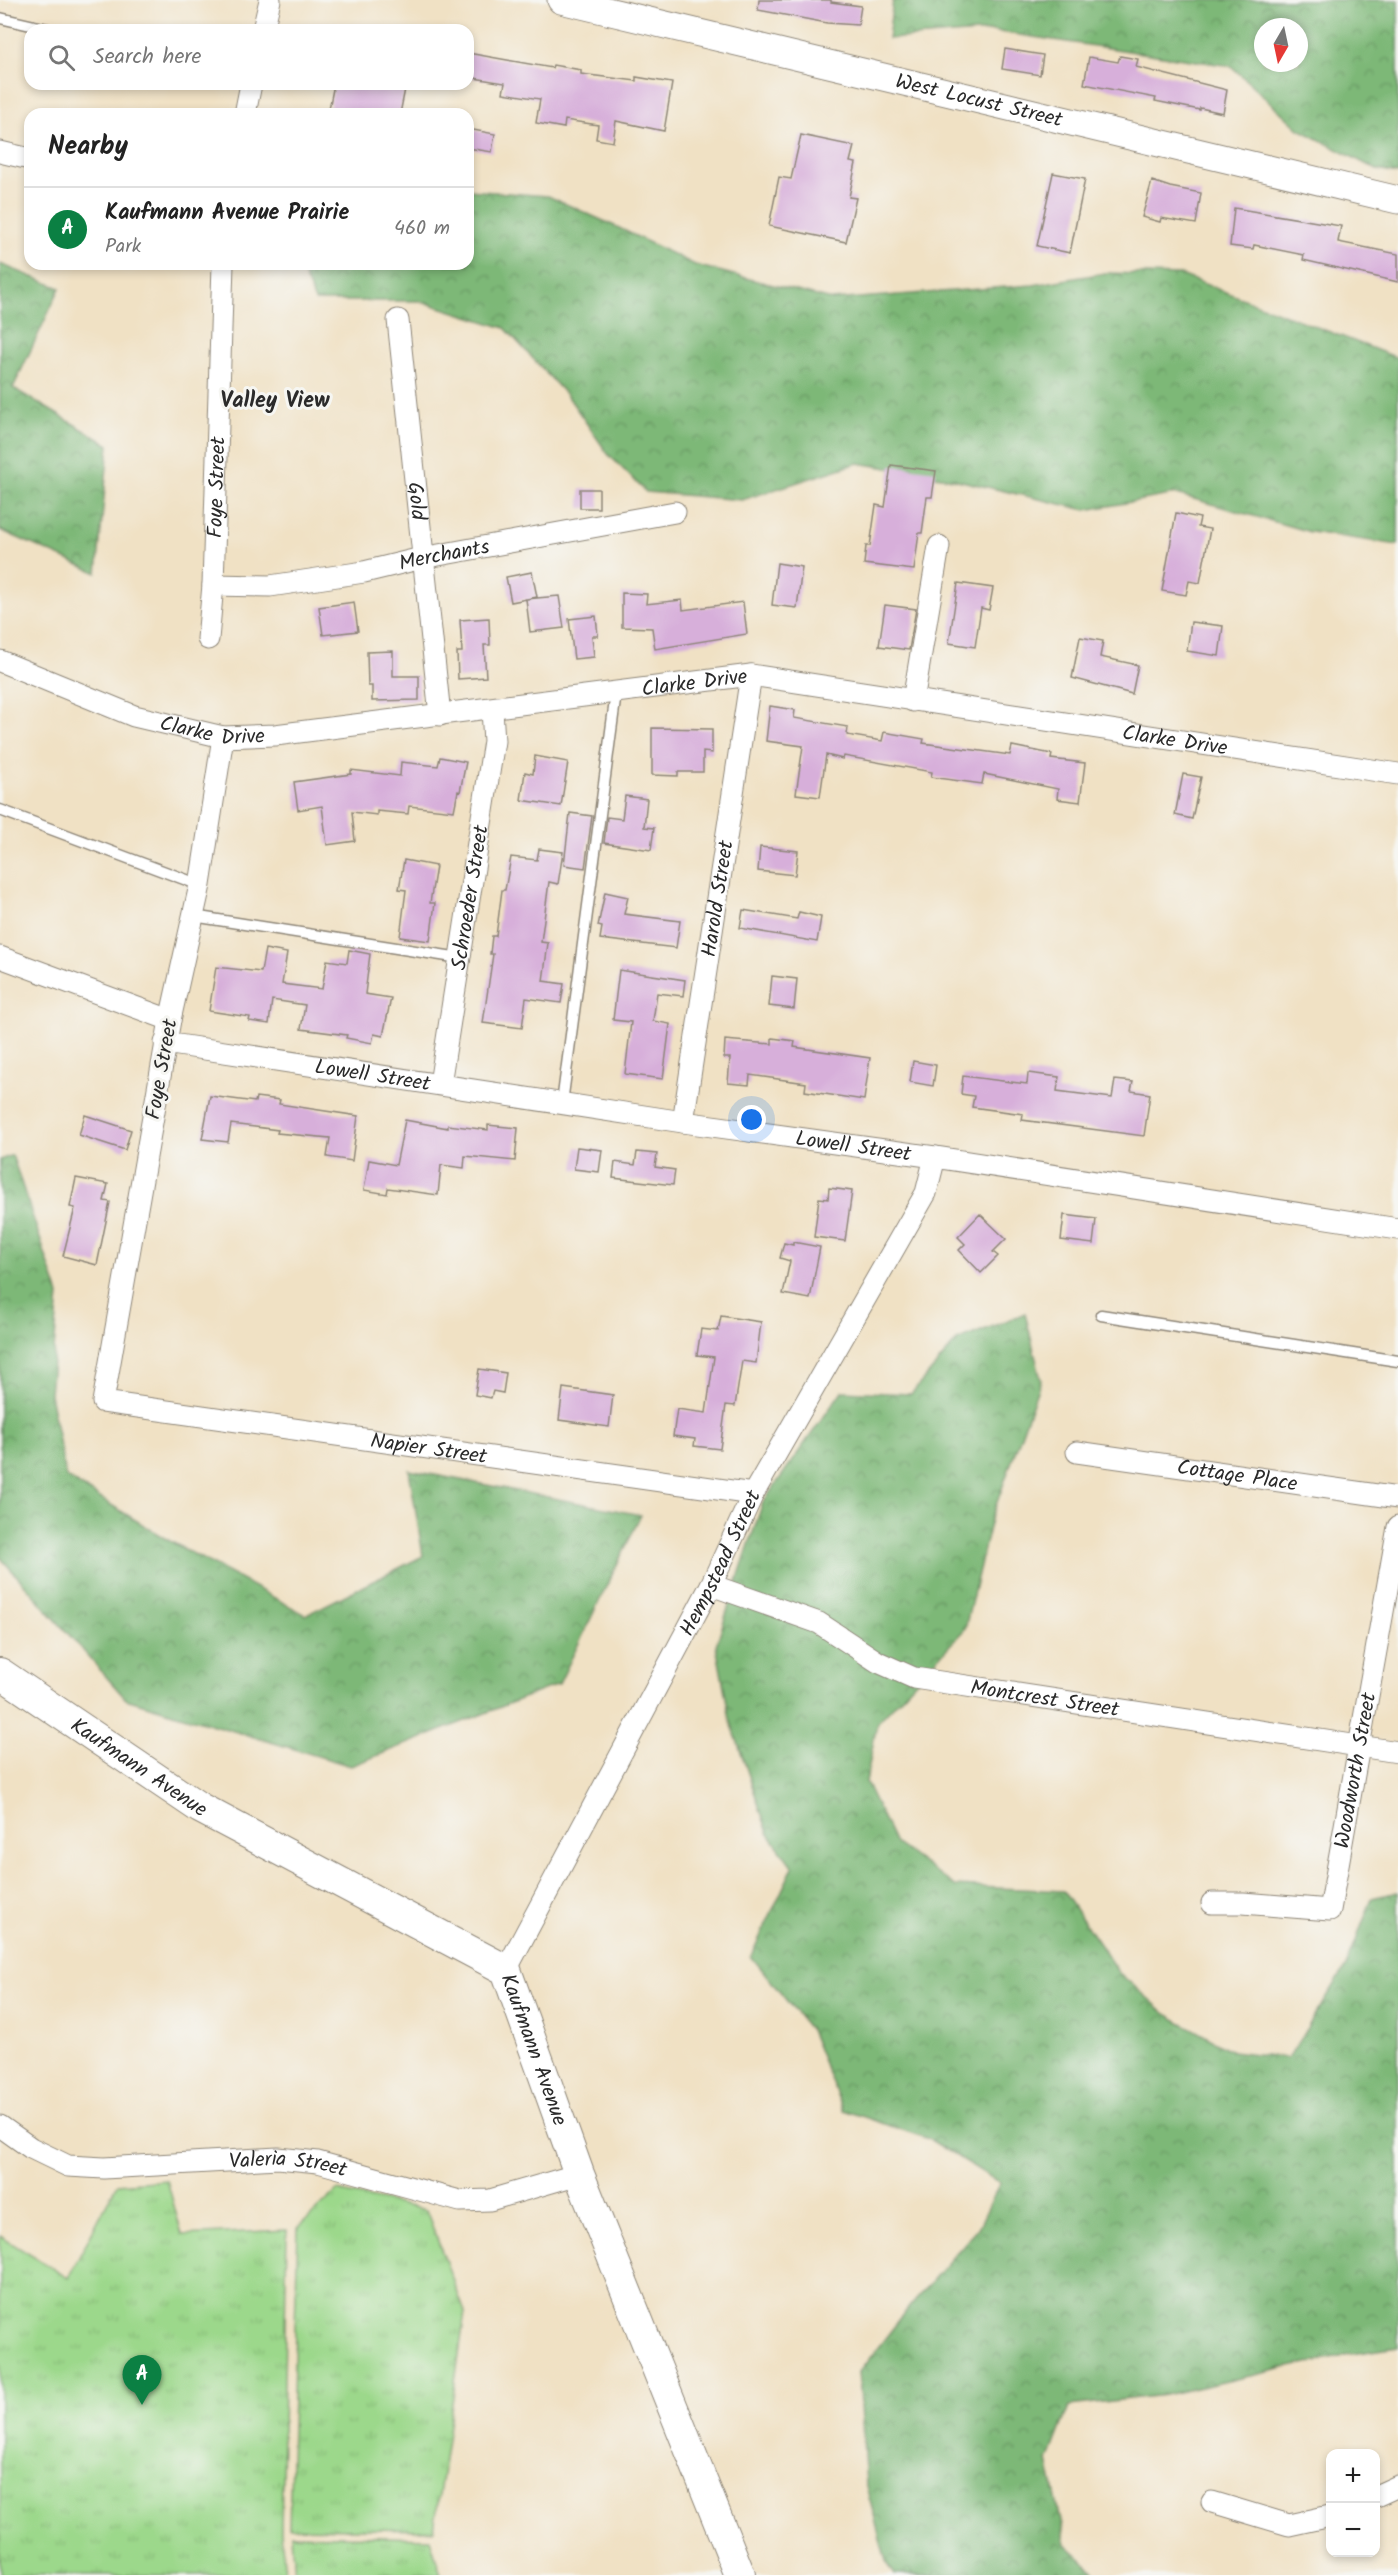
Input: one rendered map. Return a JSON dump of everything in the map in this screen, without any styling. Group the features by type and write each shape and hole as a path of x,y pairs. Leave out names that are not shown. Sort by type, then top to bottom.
{"main road":[{"name":"Kaufmann Avenue","path":"0,1673 200,1808 506,1970 579,2174 740,2575"}],"street":[{"path":"264,24 270,0"},
{"name":"West Locust Street","path":"561,0 607,4 1398,200"},
{"path":"246,108 250,90"},
{"path":"0,152 24,158"},
{"name":"Foye Street","path":"208,639 213,585 223,270"},
{"name":"Gold","path":"398,321 440,715"},
{"name":"Merchants","path":"213,585 270,586 364,572 422,558 675,512"},
{"path":"913,701 939,546"},
{"name":"Clarke Drive","path":"0,661 134,716 223,737 275,735 492,710 751,675 1398,774"},
{"name":"Harold Street","path":"683,1122 751,675"},
{"name":"Schroeder Street","path":"440,1084 494,741 492,710"},
{"name":"Foye Street","path":"103,1402 165,1043 200,885 223,737"},
{"path":"0,957 170,1020"},
{"name":"Lowell Street","path":"165,1043 683,1122 935,1157 1398,1229"},
{"name":"Hempstead Street","path":"506,1970 711,1585 753,1494 926,1193 935,1157"},
{"name":"Napier Street","path":"103,1402 753,1494"},
{"name":"Cottage Place","path":"1077,1452 1398,1498"},
{"name":"Woodworth Street","path":"1212,1903 1243,1903 1330,1910 1398,1527"},
{"name":"Montcrest Street","path":"711,1585 819,1623 878,1662 915,1678 1398,1752"},
{"name":"Valeria Street","path":"0,2126 31,2148 68,2166 104,2168 288,2159 318,2162 460,2201 490,2200 579,2174"},
{"path":"1380,2494 1398,2486"},
{"path":"1212,2502 1289,2525 1326,2517"}],"lane":[{"path":"0,18 26,24"},
{"path":"562,1103 616,693"},
{"path":"0,810 200,885"},
{"path":"193,916 460,958"},
{"path":"1101,1315 1398,1361"}],"green space":[{"path":"893,0 1398,0 1398,174 1377,170 1299,129 1231,66 992,31 888,39"},
{"path":"474,190 548,196 695,265 832,300 1033,285 1105,273 1181,275 1398,358 1398,545 1310,532 1176,494 1086,510 953,479 858,463 742,500 646,492 608,454 569,398 505,328 420,301 315,301 302,270 474,270"},
{"path":"0,264 60,288 13,388 109,445 97,573 0,530"},
{"path":"12,1155 59,1295 50,1394 66,1477 166,1539 306,1615 423,1556 409,1470 641,1515 559,1684 351,1766 126,1699 0,1557 0,1160"},
{"path":"1025,1313 1041,1380 991,1519 965,1629 877,1723 866,1782 895,1843 955,1886 1063,1891 1118,1972 1166,2014 1232,2051 1288,2058 1346,1967 1372,1898 1398,1892 1398,2347 1344,2355 1165,2395 1069,2406 1048,2461 1066,2545 1099,2575 895,2575 886,2561 866,2486 859,2372 910,2306 978,2228 1000,2183 929,2139 843,2110 810,2030 751,1956 793,1867 768,1833 730,1719 716,1645 763,1502 842,1391 911,1394 957,1341"},
{"path":"167,2180 182,2235 287,2230 281,2532 285,2575 0,2575 0,2236 68,2278 117,2184"},
{"path":"337,2191 426,2210 465,2312 434,2530 289,2528 298,2228"},
{"path":"291,2535 430,2538 441,2575 294,2575"}],"building":[{"path":"759,0 831,0 831,2 861,6 858,25 827,23 758,10"},
{"path":"1005,49 1043,55 1040,75 1002,69"},
{"path":"474,54 552,68 553,65 581,70 581,74 636,81 636,77 672,83 664,131 616,121 613,142 596,139 598,125 565,120 564,128 536,123 540,99 503,93 505,83 474,78"},
{"path":"1120,56 1138,59 1136,67 1227,90 1223,113 1155,101 1156,98 1084,84 1089,57 1118,62"},
{"path":"333,90 405,90 401,108 329,108"},
{"path":"474,130 495,134 492,152 474,149"},
{"path":"801,135 854,146 850,162 856,163 849,197 856,198 846,242 769,226 779,177 791,179"},
{"path":"1053,173 1085,179 1070,253 1037,246"},
{"path":"1152,181 1201,193 1196,224 1161,218 1160,222 1142,217"},
{"path":"1234,208 1341,226 1338,242 1398,254 1398,282 1303,260 1304,255 1254,245 1253,249 1230,246"},
{"path":"891,465 936,471 932,497 927,497 922,533 919,533 914,570 864,564 866,546 870,546 876,505 885,507"},
{"path":"580,489 599,489 599,508 580,508"},
{"path":"1176,513 1200,518 1198,527 1210,529 1200,583 1189,581 1186,595 1162,591"},
{"path":"777,563 802,567 797,608 772,605"},
{"path":"532,572 537,597 511,602 506,577"},
{"path":"958,583 993,588 989,610 981,608 975,647 949,643"},
{"path":"622,593 647,594 646,604 682,600 683,610 743,602 747,634 655,649 652,628 622,627"},
{"path":"559,596 564,628 530,632 526,599"},
{"path":"354,602 358,631 323,635 319,607"},
{"path":"885,605 916,609 909,650 879,646"},
{"path":"596,616 598,636 592,636 594,657 574,659 569,619"},
{"path":"489,618 490,645 484,645 486,677 458,679 457,652 462,652 460,620"},
{"path":"1191,622 1223,626 1219,656 1187,651"},
{"path":"1080,637 1103,641 1100,657 1138,665 1132,694 1072,678"},
{"path":"393,651 393,676 419,676 419,700 372,701 372,686 368,686 367,652"},
{"path":"770,706 795,710 794,718 848,727 847,735 882,741 884,732 924,739 923,743 1010,755 1012,746 1052,754 1051,759 1085,763 1080,802 1057,799 1058,789 984,774 982,784 931,777 932,772 844,756 843,759 826,755 820,797 796,794 803,746 766,741"},
{"path":"652,728 712,729 712,753 703,752 703,772 678,772 678,776 652,775"},
{"path":"535,756 568,762 561,806 521,800 525,772 533,774"},
{"path":"440,757 466,762 454,811 409,806 408,814 377,811 377,815 352,812 355,841 327,845 322,806 298,810 294,782 351,774 351,770 400,776 401,762 438,766"},
{"path":"1183,774 1201,777 1192,819 1175,815"},
{"path":"625,796 647,799 644,827 654,828 651,850 604,843 607,817 622,819"},
{"path":"570,813 592,816 585,868 564,865"},
{"path":"760,847 798,851 795,875 758,871"},
{"path":"539,849 563,852 558,884 549,882 541,942 548,943 543,981 564,984 561,1003 526,998 522,1028 483,1023 493,954 490,954 492,936 496,936 502,890 505,890 511,857 537,860"},
{"path":"404,860 436,866 430,903 435,903 430,941 400,937 406,890 399,889"},
{"path":"605,892 628,897 624,914 680,921 676,948 600,939 602,927 598,926"},
{"path":"743,910 797,919 799,912 821,917 817,942 740,928"},
{"path":"265,949 287,953 282,984 322,989 327,960 347,963 349,950 370,954 365,994 391,998 383,1036 374,1034 372,1043 346,1038 347,1035 301,1029 305,1005 272,1000 269,1024 249,1021 250,1017 209,1011 216,967 261,972"},
{"path":"619,970 685,980 683,996 657,993 653,1021 670,1024 663,1079 625,1074 631,1022 613,1020"},
{"path":"772,976 797,979 794,1009 769,1006"},
{"path":"772,1038 795,1041 794,1047 870,1058 864,1100 805,1091 806,1083 750,1075 749,1085 728,1083 730,1058 724,1058 725,1040 772,1044"},
{"path":"913,1061 936,1065 933,1086 910,1082"},
{"path":"1028,1073 1059,1077 1057,1091 1112,1098 1115,1080 1133,1082 1131,1091 1150,1094 1144,1136 1022,1120 1023,1114 972,1107 974,1096 961,1094 963,1076 1027,1084"},
{"path":"210,1096 255,1102 256,1097 280,1100 279,1104 358,1116 352,1161 327,1157 330,1138 277,1133 278,1130 231,1124 228,1142 202,1139"},
{"path":"85,1115 131,1130 125,1150 79,1135"},
{"path":"405,1120 448,1128 448,1125 488,1130 488,1125 518,1128 515,1161 465,1156 464,1168 441,1165 438,1195 388,1188 387,1194 364,1190 369,1160 396,1165"},
{"path":"577,1147 602,1150 599,1172 574,1169"},
{"path":"637,1152 657,1154 655,1167 675,1170 673,1185 613,1178 615,1162 635,1165"},
{"path":"76,1178 108,1184 104,1201 110,1202 97,1265 63,1256 75,1208 70,1207"},
{"path":"829,1188 852,1191 845,1241 814,1237 819,1198 828,1199"},
{"path":"980,1214 1006,1239 993,1252 998,1256 981,1273 959,1250 965,1244 958,1237"},
{"path":"1064,1215 1096,1219 1093,1244 1061,1240"},
{"path":"793,1242 820,1247 810,1299 783,1294 790,1261 780,1258 784,1243 793,1245"},
{"path":"721,1316 761,1322 756,1363 742,1361 735,1406 726,1405 720,1449 694,1446 695,1439 673,1436 677,1409 706,1413 714,1357 697,1355 701,1329 718,1331"},
{"path":"479,1369 506,1373 503,1393 493,1391 491,1398 475,1395"},
{"path":"563,1388 613,1395 609,1427 559,1420"}],"place":[{"name":"Kaufmann Avenue Prairie","path":"142,2405"}],"district":[{"name":"Valley View","path":"275,399"}]}
